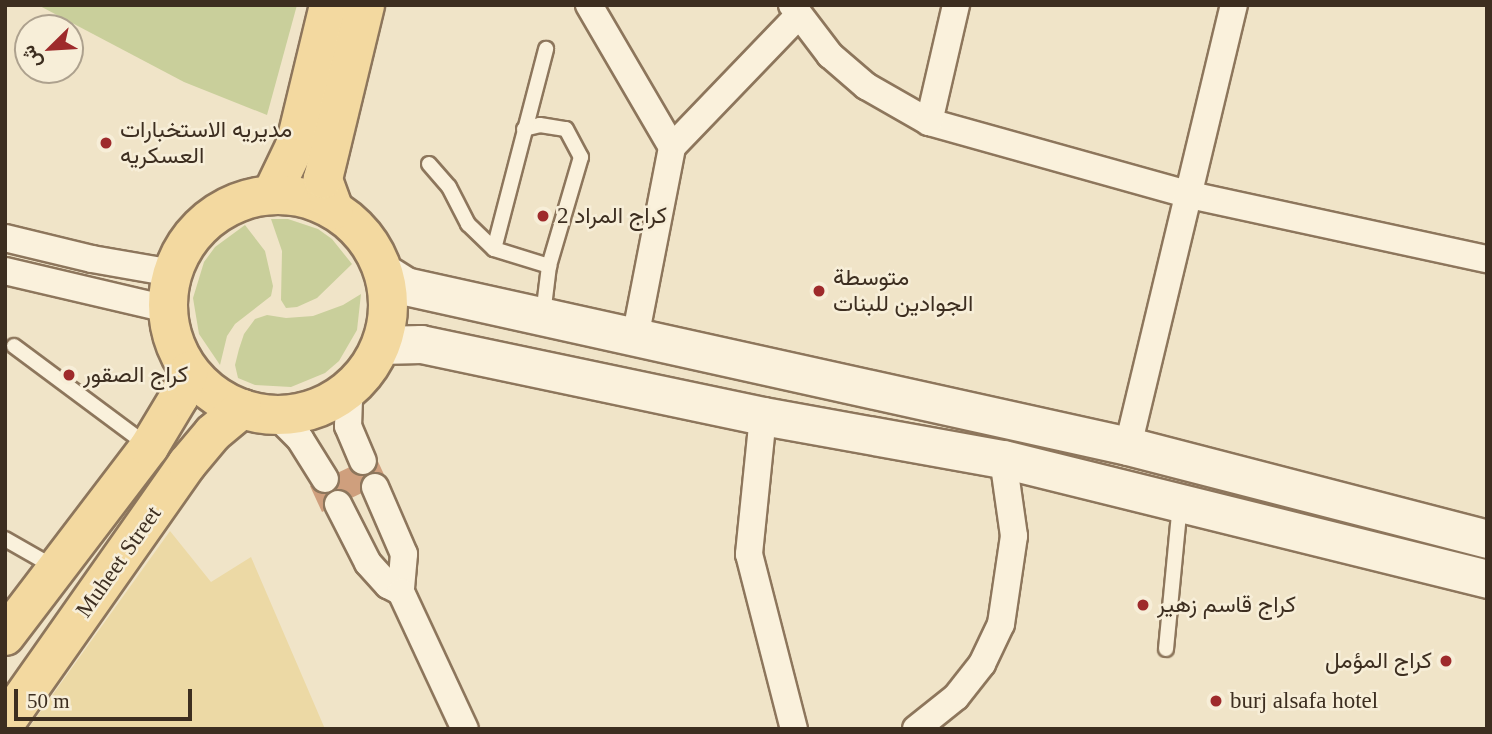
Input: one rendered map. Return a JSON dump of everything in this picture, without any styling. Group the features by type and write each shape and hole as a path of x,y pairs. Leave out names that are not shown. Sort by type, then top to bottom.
{"main road":[{"path":"272,194 295,146 329,5"},
{"path":"334,210 324,179 365,5"},
{"path":"272,194 304,197 334,210 364,236 383,272 387,309 380,345 356,387 313,410 260,412 213,394 189,370 171,331 170,291 186,242 209,218 239,201 272,194"},
{"name":"Muheet Street","path":"5,636 149,447 179,397 189,370"},
{"name":"Muheet Street","path":"5,723 187,464 213,433 260,412"}],"street":[{"path":"589,5 672,147"},
{"path":"929,122 956,5"},
{"path":"1128,446 1234,5"},
{"path":"635,338 672,147 794,10 830,55 866,86 929,122 1190,195 1487,259"},
{"path":"5,238 92,259 170,291"},
{"path":"5,271 170,291"},
{"path":"383,272 405,286 1128,446 1487,538"},
{"path":"380,345 421,344 763,416 1003,459 1487,579"},
{"path":"356,387 349,399 348,426 363,461"},
{"path":"260,412 304,445 325,479"},
{"path":"763,416 749,554 793,729"},
{"path":"916,729 956,697 982,664 1001,624 1014,536 1003,459"},
{"path":"1188,504 1203,466"},
{"path":"375,487 404,554 401,592 465,729"},
{"path":"338,504 368,564 388,585 401,592"}],"lane":[{"path":"494,249 546,49"},
{"path":"524,128 540,125 566,129 582,157 549,267 543,315"},
{"path":"429,164 449,187 468,224 494,249 549,267"},
{"path":"15,346 149,447"},
{"path":"1167,649 1188,504"},
{"path":"5,539 55,568"}],"green space":[{"path":"38,5 297,5 267,115 184,82 84,29 84,14 55,14"},
{"path":"271,219 288,219 318,229 332,239 352,264 317,298 297,307 286,308 281,300 282,251"},
{"path":"245,225 265,251 273,286 271,296 235,324 227,336 220,365 199,334 193,298 204,262 215,247"},
{"path":"361,294 357,330 339,361 325,373 291,387 255,385 238,378 235,365 239,349 244,334 255,319 267,315 286,318 313,316 343,305"}],"sand":[{"path":"170,531 211,582 251,557 325,729 28,729"}],"building":[{"path":"375,455 387,481 322,512 310,486"}],"place":[{"name":"مديريه الاستخبارات العسكريه","path":"106,143"},
{"name":"كراج المراد 2","path":"543,216"},
{"name":"متوسطة الجوادين للبنات","path":"819,291"},
{"name":"كراج الصقور","path":"69,375"},
{"name":"كراج قاسم زهير","path":"1143,605"},
{"name":"كراج المؤمل","path":"1446,661"},
{"name":"burj alsafa hotel","path":"1216,701"}]}
